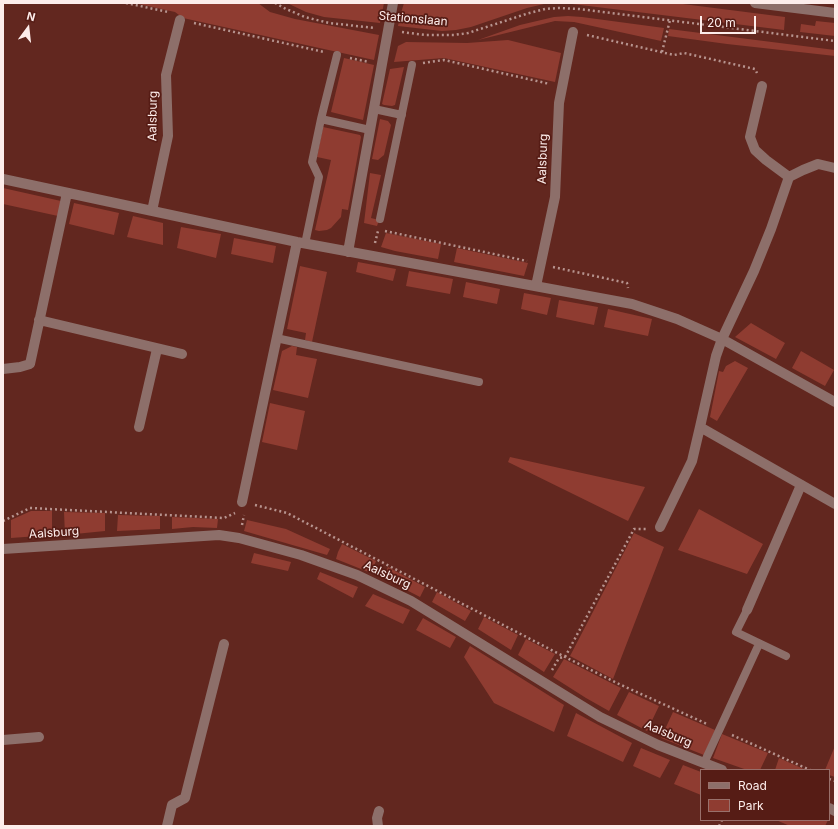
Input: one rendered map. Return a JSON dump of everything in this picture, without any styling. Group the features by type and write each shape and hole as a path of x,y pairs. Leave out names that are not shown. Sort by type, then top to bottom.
{"street":[{"path":"348,252 393,3"},
{"path":"755,3 835,13"},
{"name":"Aalsburg","path":"152,211 168,136 166,75 180,20"},
{"name":"Aalsburg","path":"536,286 555,197 559,102 573,32"},
{"path":"762,86 750,137 755,150 789,177"},
{"path":"660,527 692,461 716,356 722,339 754,271 771,229 789,177 818,164 835,168"},
{"path":"3,179 301,243 632,304 677,319 722,339 835,402"},
{"path":"3,369 30,364 67,193"},
{"path":"243,506 276,338 301,243"},
{"path":"39,320 182,354"},
{"path":"139,427 157,349"},
{"path":"700,428 835,504"},
{"path":"747,610 801,485"},
{"name":"Aalsburg","path":"3,549 219,535 239,538 301,555 357,575 411,601 600,717 658,745 719,769"},
{"path":"167,826 172,805 185,798 224,644"},
{"path":"3,740 39,737"},
{"path":"378,826 377,818 379,811"}],"lane":[{"path":"301,243 319,177 312,162 337,55"},
{"path":"380,219 412,65"},
{"path":"374,109 402,115"},
{"path":"321,119 370,130"},
{"path":"276,338 479,382"},
{"path":"747,610 736,632 786,656"},
{"path":"704,763 759,644"}],"path":[{"name":"Stationslaan","path":"275,3 305,17 323,22 442,36 468,32 526,14 545,9 558,8 580,9 835,40"},
{"path":"662,52 670,20"},
{"path":"573,32 674,55 684,53 755,69 762,86"},
{"path":"372,256 378,229 627,283 632,304"},
{"path":"239,538 244,515 243,506"},
{"path":"3,521 30,508 224,518 243,506 287,513 619,684 808,769"},
{"path":"565,657 634,530 660,527"},
{"path":"544,682 559,658 565,657"}],"green space":[{"path":"134,3 258,3 270,12 295,19 379,35 374,60 183,18 175,12"},
{"path":"287,3 384,3 380,23 324,17 306,12"},
{"path":"404,3 555,3 527,8 471,27 442,31 398,26"},
{"path":"564,3 675,3 785,17 784,30"},
{"path":"568,16 664,28 661,41 574,22 555,21 478,40 520,25 554,17"},
{"path":"816,21 835,23 835,36 800,32 801,24 815,26"},
{"path":"669,29 835,50 835,56 668,36"},
{"path":"508,40 561,53 555,82 444,58 394,62 398,46 406,42 467,43"},
{"path":"344,58 374,65 363,120 331,112"},
{"path":"404,67 395,105 392,106 382,104 390,69"},
{"path":"380,119 388,121 391,125 384,155 378,160 372,159"},
{"path":"323,127 360,135 361,137 348,210 342,209 341,217 331,228 319,231 315,230 331,160 317,157"},
{"path":"370,173 381,175 371,218 379,220 377,226 364,223"},
{"path":"3,188 61,201 58,216 3,204"},
{"path":"74,203 119,213 114,235 69,224"},
{"path":"133,216 163,223 163,245 127,237"},
{"path":"181,227 221,234 216,258 177,248"},
{"path":"386,233 441,244 438,259 381,247"},
{"path":"234,238 276,246 273,263 231,254"},
{"path":"457,248 528,263 524,276 454,262"},
{"path":"358,262 396,269 393,281 356,272"},
{"path":"300,266 327,272 312,342 305,340 306,333 287,329"},
{"path":"409,271 453,279 450,294 406,286"},
{"path":"466,282 500,289 497,304 463,297"},
{"path":"524,293 551,298 547,315 521,309"},
{"path":"559,300 598,307 594,325 556,317"},
{"path":"608,309 652,319 648,336 604,327"},
{"path":"751,323 785,343 776,359 735,337"},
{"path":"292,346 297,347 296,355 317,359 308,398 273,390 282,351"},
{"path":"801,351 834,370 825,386 792,368"},
{"path":"735,361 748,368 717,421 710,417 719,371 723,372 726,366"},
{"path":"270,403 305,411 297,450 262,442"},
{"path":"510,457 645,487 628,521 508,462"},
{"path":"699,509 763,544 747,574 678,550"},
{"path":"31,511 52,511 52,535 11,538 11,520"},
{"path":"64,512 105,513 105,531 65,535"},
{"path":"118,515 160,516 160,529 117,531"},
{"path":"172,517 218,519 217,528 193,527 172,529"},
{"path":"247,520 286,529 330,549 327,555 244,531"},
{"path":"634,533 664,547 613,679 570,656"},
{"path":"342,544 376,561 371,573 336,559"},
{"path":"254,553 291,562 288,571 251,563"},
{"path":"388,567 425,587 420,597 383,578"},
{"path":"320,572 358,587 353,598 317,579"},
{"path":"437,592 471,611 465,621 432,602"},
{"path":"373,594 410,610 403,624 365,606"},
{"path":"484,617 518,635 511,650 478,629"},
{"path":"423,618 456,637 450,648 416,630"},
{"path":"526,639 555,654 544,672 518,655"},
{"path":"470,646 564,705 554,732 494,703 464,657"},
{"path":"564,659 621,688 609,711 553,677"},
{"path":"629,692 659,706 647,731 617,715"},
{"path":"673,712 715,730 704,755 661,738"},
{"path":"576,713 632,743 623,762 567,736"},
{"path":"722,734 768,753 760,769 744,769 713,758"},
{"path":"835,746 835,777 830,775 830,769 825,769"},
{"path":"641,748 670,760 660,778 633,766"},
{"path":"779,758 804,769 775,769"},
{"path":"683,765 700,772 700,795 674,784"},
{"path":"778,821 828,821 825,826 790,826"}]}
